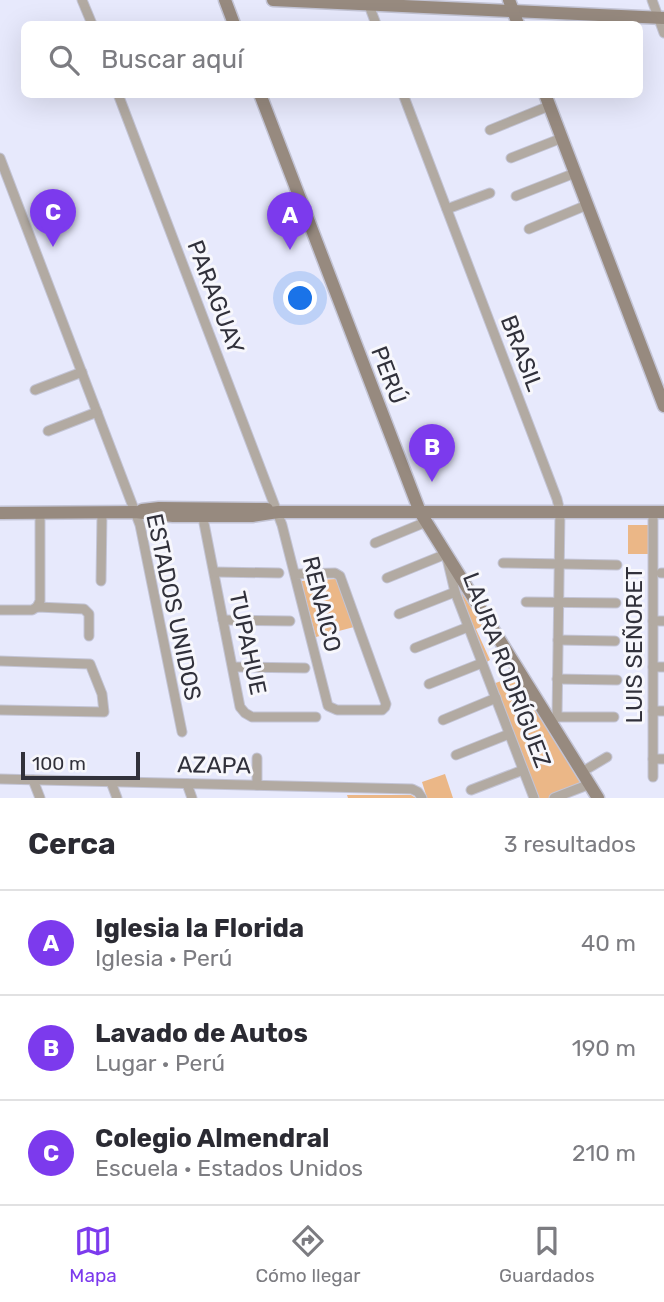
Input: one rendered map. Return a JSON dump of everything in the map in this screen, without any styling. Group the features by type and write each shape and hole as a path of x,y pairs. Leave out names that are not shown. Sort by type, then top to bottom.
{"main road":[{"path":"225,0 233,21"},
{"path":"273,0 511,6 661,18"},
{"name":"PERÚ","path":"262,98 423,517 554,719 598,798"},
{"path":"547,100 664,406"},
{"path":"0,513 135,512 159,508 202,512 258,508 278,512 423,517 659,512"}],"street":[{"path":"82,0 91,21"},
{"path":"652,0 661,18 664,33"},
{"path":"368,2 375,21"},
{"name":"PARAGUAY","path":"120,98 278,512"},
{"name":"BRASIL","path":"405,98 557,499 560,512 554,719"},
{"path":"490,130 547,100"},
{"path":"511,158 562,138"},
{"name":"ESTADOS UNIDOS","path":"0,158 140,525 182,732"},
{"path":"516,196 575,173"},
{"path":"447,209 490,192"},
{"path":"529,229 587,205"},
{"path":"35,390 82,372"},
{"path":"48,431 97,412"},
{"name":"TUPAHUE","path":"202,512 240,707 252,717 316,717"},
{"name":"RENAICO","path":"278,512 328,706 337,710 382,710 386,704 340,576 335,573 295,574"},
{"name":"LUIS SEÑORET","path":"653,777 653,621 659,512"},
{"path":"37,607 40,601 40,513"},
{"path":"101,581 102,513"},
{"path":"375,543 423,517"},
{"path":"387,578 446,554"},
{"name":"LAURA RODRÍGUEZ","path":"446,554 455,592 534,798"},
{"path":"503,563 617,565"},
{"name":"TUPAHUE","path":"215,572 279,573"},
{"path":"399,614 455,592"},
{"path":"526,601 616,603"},
{"path":"0,610 29,611 37,607 86,610 89,614 89,636"},
{"path":"223,620 290,621"},
{"path":"653,621 664,621"},
{"path":"415,648 468,627"},
{"path":"558,640 615,641"},
{"path":"0,661 90,664 102,694 104,712 0,710"},
{"path":"429,684 482,663"},
{"path":"233,667 305,668"},
{"path":"653,667 664,667"},
{"path":"557,679 617,680"},
{"path":"443,720 496,698"},
{"path":"653,711 664,711"},
{"path":"554,719 614,717"},
{"path":"456,755 509,734"},
{"path":"582,772 607,757"},
{"path":"257,758 261,785 270,798"},
{"path":"653,759 664,759"},
{"path":"471,790 523,770"},
{"name":"AZAPA","path":"0,779 412,789 422,798"},
{"path":"33,780 40,798"},
{"path":"111,782 117,798"},
{"path":"187,783 192,798"},
{"path":"555,798 590,784"},
{"path":"341,787 345,798"}],"shaded area":[{"path":"628,525 649,525 649,554 628,554"},
{"path":"336,579 354,627 316,637 301,581"},
{"path":"461,592 483,626 476,629 490,660 485,663"},
{"path":"514,676 582,785 550,798 538,798 493,684"},
{"path":"445,774 453,798 427,798 422,782"},
{"path":"347,795 411,795 416,798 348,798"}],"place":[{"name":"Colegio Almendral","path":"53,247"},
{"name":"Iglesia la Florida","path":"290,250"},
{"name":"Lavado de Autos","path":"432,482"}]}
